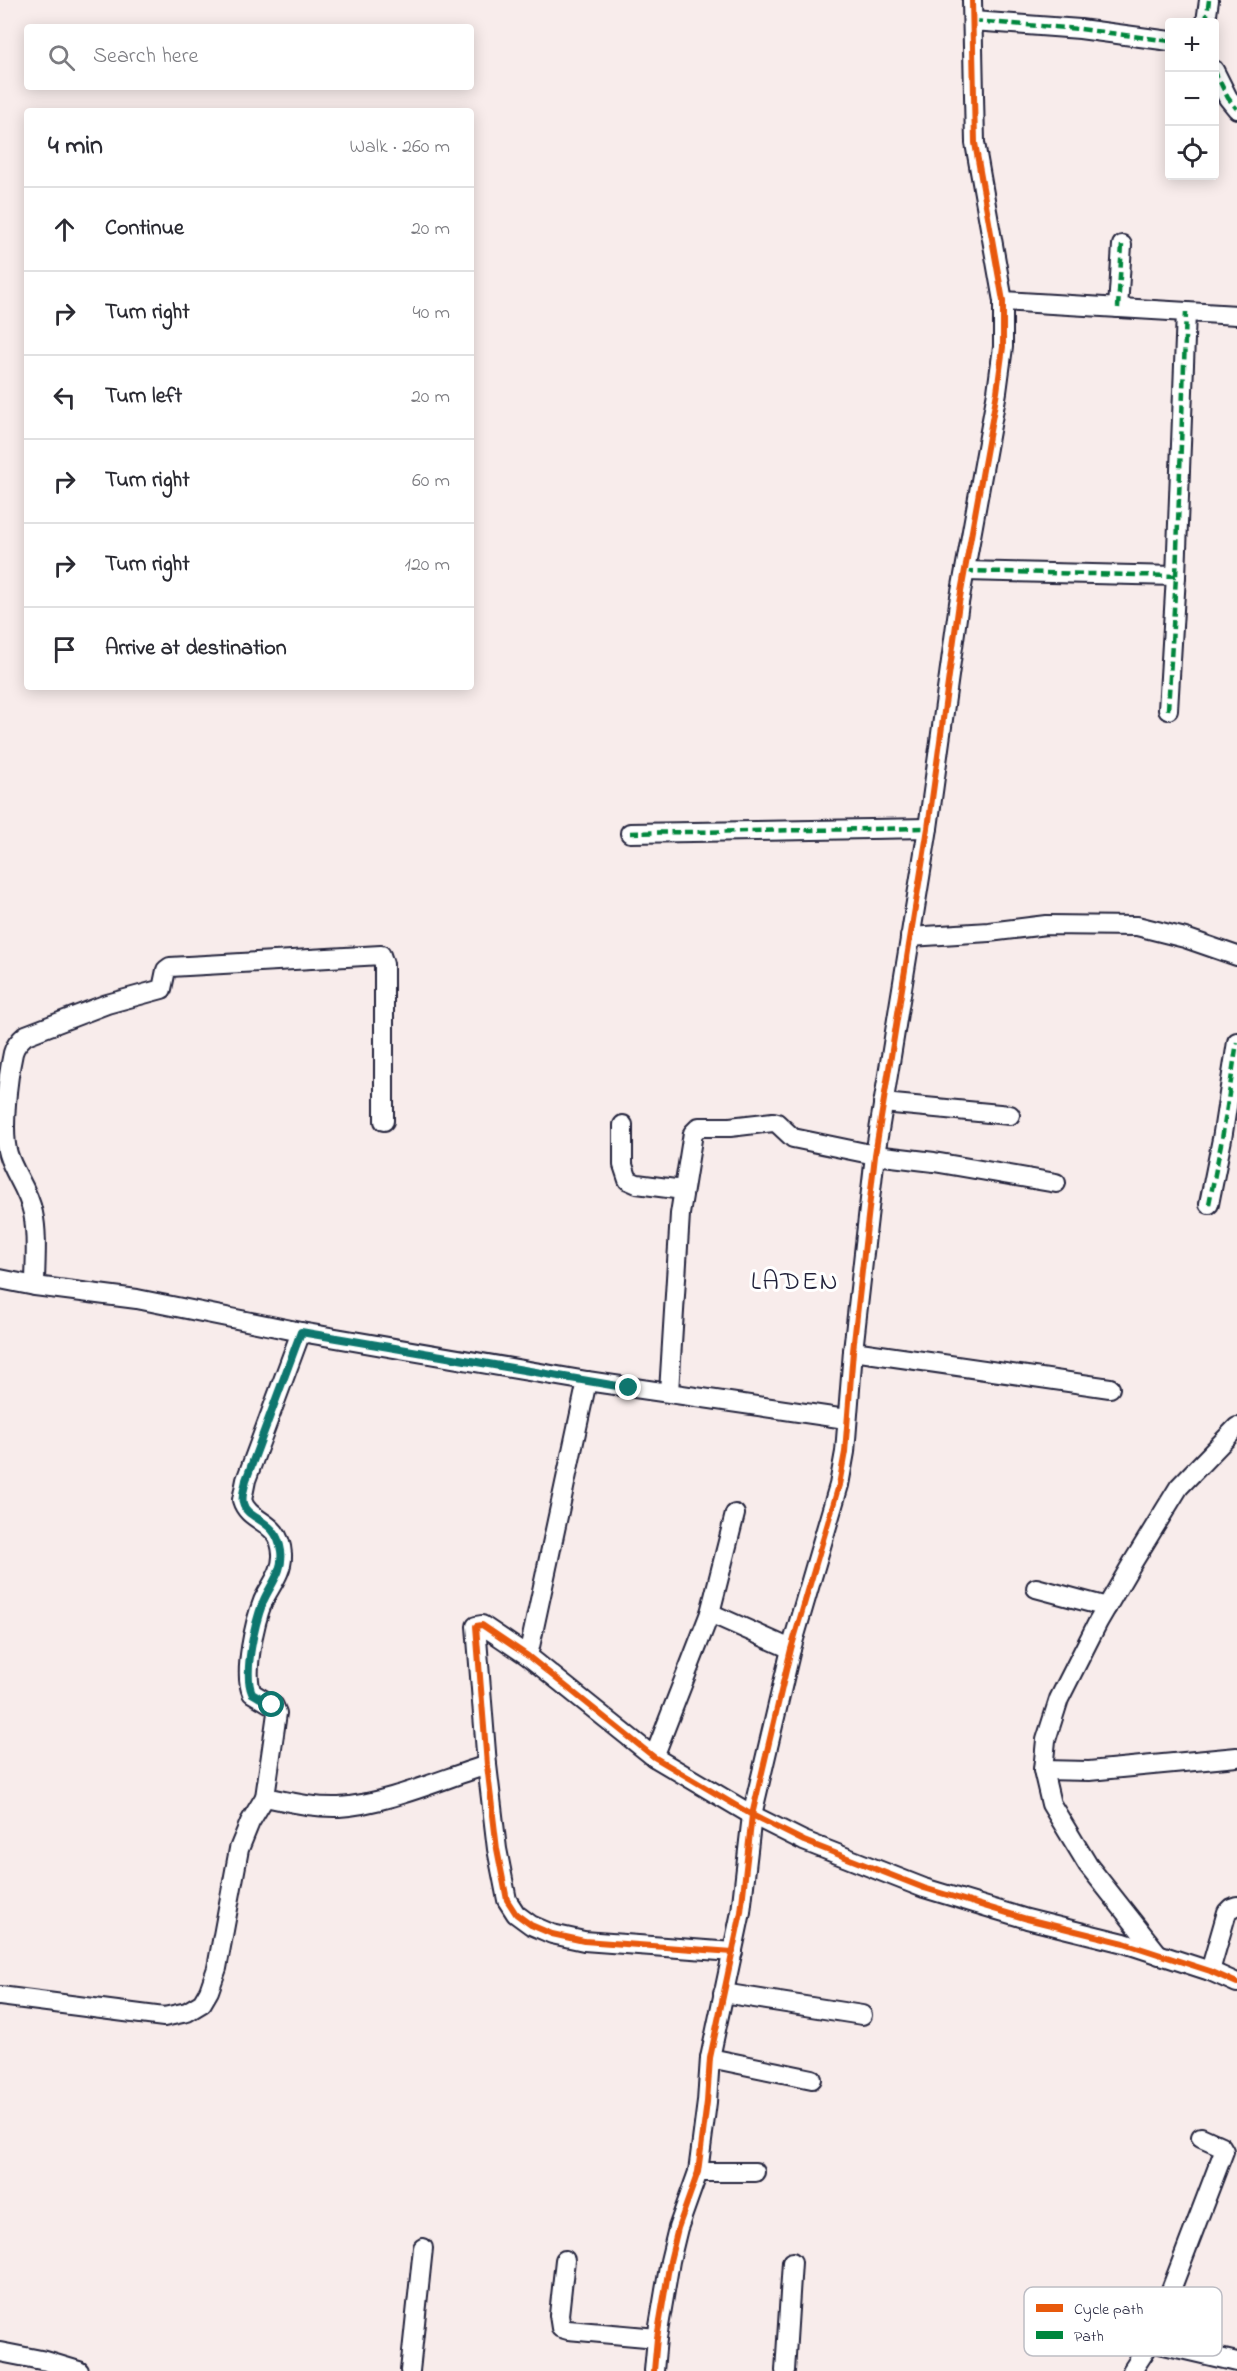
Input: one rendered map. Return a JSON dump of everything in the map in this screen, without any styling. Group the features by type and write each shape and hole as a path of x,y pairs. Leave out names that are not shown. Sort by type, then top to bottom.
{"street":[{"path":"654,2371 670,2261 678,2228 698,2172 710,2058 741,1912 752,1815 791,1649 839,1485 845,1452 846,1419 875,1155 928,828 965,572 997,392 1003,347 1003,301 975,142 972,0"},
{"path":"1207,18 1209,0"},
{"path":"973,21 1080,29 1165,39"},
{"path":"1216,72 1228,98 1237,109"},
{"path":"1118,308 1122,245"},
{"path":"1003,301 1237,315"},
{"path":"1168,710 1176,576 1186,312"},
{"path":"965,572 1176,576"},
{"path":"630,833 928,828"},
{"path":"910,937 989,932 1046,925 1137,926 1185,938 1237,956"},
{"path":"35,1286 34,1216 30,1199 9,1157 5,1119 14,1052 26,1035 107,1004 162,988 166,970 170,967 381,955 384,964 384,1121"},
{"path":"1209,1204 1237,1041"},
{"path":"884,1103 1010,1115"},
{"path":"669,1392 683,1190 693,1132 702,1126 730,1127 772,1122 793,1138 875,1155 934,1162 1056,1183"},
{"path":"623,1125 623,1165 628,1180 637,1184 683,1190"},
{"path":"1,1284 137,1299 301,1332 587,1381 846,1419"},
{"path":"0,1996 164,2017 187,2012 202,2003 209,1991 217,1968 239,1849 250,1822 265,1797 277,1713 274,1706 252,1693 248,1673 262,1604 278,1574 282,1554 276,1533 245,1508 242,1500 246,1480 301,1332"},
{"path":"853,1351 1110,1388"},
{"path":"528,1656 587,1381"},
{"path":"1159,1955 1088,1865 1051,1804 1043,1770 1046,1740 1059,1699 1107,1607 1179,1487 1237,1427"},
{"path":"654,1757 710,1613 735,1514"},
{"path":"1036,1588 1107,1607"},
{"path":"710,1613 791,1649"},
{"path":"733,1952 584,1941 552,1934 531,1925 516,1914 507,1900 497,1849 487,1765 476,1626 482,1626 528,1656 654,1757 752,1815 813,1845 924,1888 1027,1919 1124,1944 1210,1971 1237,1983"},
{"path":"1043,1770 1089,1771 1237,1757"},
{"path":"265,1797 321,1807 341,1807 370,1802 487,1765"},
{"path":"1210,1971 1227,1912 1237,1906"},
{"path":"723,1993 862,2015"},
{"path":"710,2058 812,2079"},
{"path":"1172,2287 1224,2151 1221,2146 1201,2137"},
{"path":"698,2172 755,2172"},
{"path":"410,2371 423,2248"},
{"path":"566,2260 559,2315 561,2328 657,2338"},
{"path":"785,2371 792,2262"},
{"path":"0,2352 46,2361 79,2371"},
{"path":"1132,2371 1142,2356"},
{"path":"1211,2356 1237,2362"}],"marked path":[{"path":"1207,18 1209,0"},
{"path":"973,21 1080,29 1165,40"},
{"path":"1215,72 1228,98 1237,109"},
{"path":"1118,308 1122,245"},
{"path":"1168,710 1176,576 1186,312"},
{"path":"965,571 1176,576"},
{"path":"630,833 928,828"},
{"path":"1209,1204 1237,1042"}],"cycle path":[{"path":"654,2371 670,2261 678,2228 698,2172 710,2058 741,1912 752,1815 791,1649 839,1485 845,1452 853,1351 875,1155 928,828 959,603 997,392 1003,347 1003,301 975,143 972,0"},
{"path":"733,1952 584,1941 552,1934 531,1925 516,1914 507,1900 497,1849 487,1765 476,1626 482,1625 528,1656 654,1757 752,1815 804,1841 924,1888 1027,1919 1124,1943 1210,1971 1237,1983"}],"district":[{"name":"LADEN","path":"795,1282"}],"route":[{"path":"272,1705 252,1693 248,1673 262,1604 278,1574 282,1554 276,1533 252,1515 245,1508 242,1500 246,1480 301,1332 629,1388"}]}
